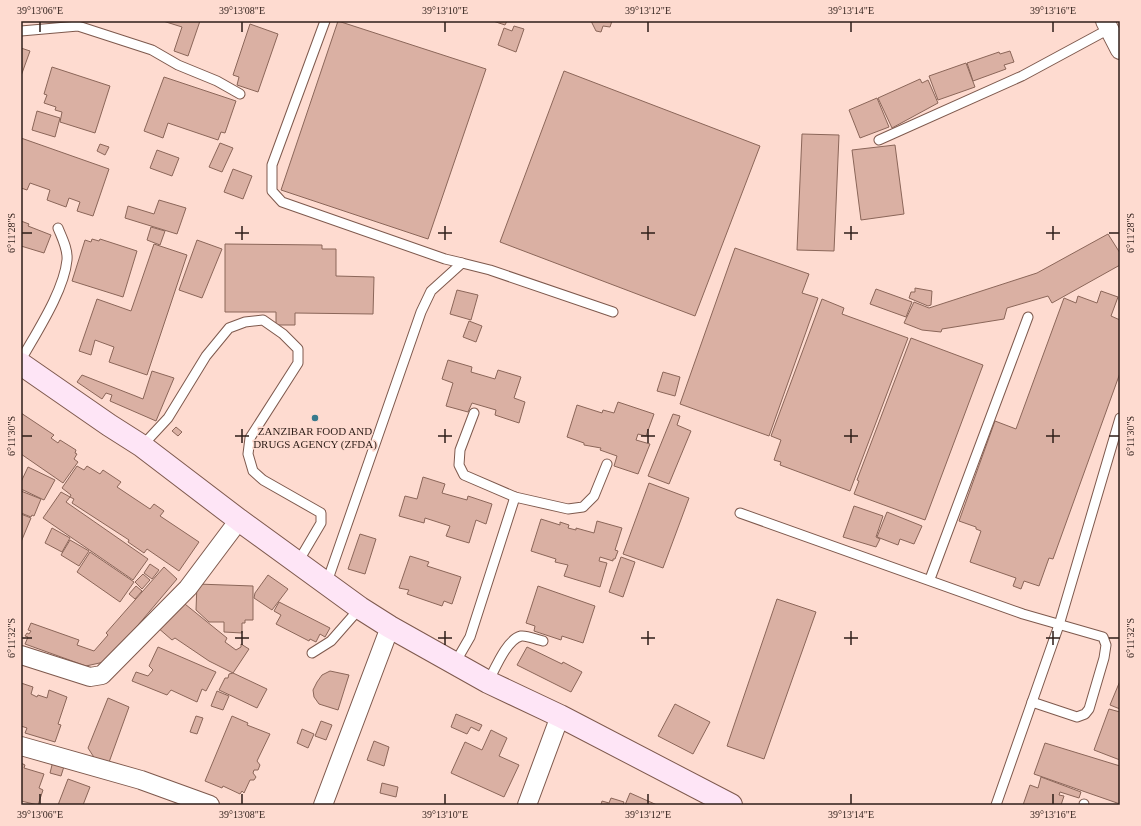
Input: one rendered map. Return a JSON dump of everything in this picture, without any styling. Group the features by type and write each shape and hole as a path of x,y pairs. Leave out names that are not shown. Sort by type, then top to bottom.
{"street":[{"path":"1107,25 1120,50"},
{"path":"21,364 142,446 239,520 327,582 360,608 390,627 488,682 560,716 719,802"},
{"path":"21,655 90,677 102,675 188,588 239,520"},
{"path":"323,805 390,627"},
{"path":"527,805 560,716"},
{"path":"21,746 141,780 210,805"}],"lane":[{"path":"325,21 272,165 272,191 282,202 445,259 490,270 612,312"},
{"path":"879,140 1022,76 1107,25"},
{"path":"21,31 78,26 152,50 178,65 217,81 240,94"},
{"path":"21,360 62,283 67,259 65,245 58,228"},
{"path":"327,582 421,312 431,291 462,263"},
{"path":"930,580 1028,317"},
{"path":"142,446 168,418 206,356 229,328 245,322 263,320 283,334 298,349 298,363 272,401 250,438 248,454 254,471 263,480 321,514 321,523 298,562"},
{"path":"474,413 460,450 459,465 464,475 515,497 568,509 583,507 594,496 607,464"},
{"path":"996,805 1059,625 1120,418"},
{"path":"455,663 470,637 515,497"},
{"path":"740,513 1059,625 1103,637 1106,645 1104,658 1089,709 1085,714 1077,717 1032,702"},
{"path":"312,653 331,641 360,608"},
{"path":"488,682 514,639 523,636 543,642"}],"building":[{"path":"163,21 200,21 188,56 174,51 182,27"},
{"path":"338,21 486,69 428,239 281,190"},
{"path":"493,21 507,21 505,25"},
{"path":"591,21 612,21 610,27 603,26 601,32 596,31"},
{"path":"250,24 278,34 258,92 237,85 239,77 233,75"},
{"path":"514,26 524,29 516,52 498,45 504,28 512,31"},
{"path":"21,48 30,51 21,76"},
{"path":"1010,51 1014,62 1004,65 1006,69 973,81 967,63 999,52 1000,54"},
{"path":"966,63 975,87 938,100 929,76"},
{"path":"52,67 110,86 95,133 60,122 62,112 55,110 56,107 44,103 47,95 44,94"},
{"path":"564,71 760,146 695,316 500,242"},
{"path":"164,77 236,101 225,133 221,132 218,140 168,123 163,138 144,131"},
{"path":"920,79 922,83 928,80 938,103 892,128 878,98"},
{"path":"877,98 889,127 860,138 849,110"},
{"path":"37,111 60,118 55,137 32,130"},
{"path":"802,134 839,135 834,251 797,250"},
{"path":"21,138 109,169 93,216 77,211 80,202 69,198 66,207 47,200 50,190 30,183 27,190 21,188"},
{"path":"220,143 233,148 222,172 209,167"},
{"path":"100,144 109,147 105,155 97,151"},
{"path":"895,145 904,214 861,220 852,150"},
{"path":"157,150 179,158 172,176 150,168"},
{"path":"233,169 252,176 243,199 224,192"},
{"path":"159,200 186,208 177,234 125,218 128,206 154,214"},
{"path":"21,221 29,224 28,226 51,235 44,253 21,246"},
{"path":"151,227 165,231 160,245 147,240"},
{"path":"1108,234 1120,253 1120,265 1052,303 1048,296 1007,308 1004,319 942,329 941,332 922,330 904,323 914,302 929,308 1037,273"},
{"path":"92,239 99,241 100,239 137,251 123,297 72,281 85,240 91,242"},
{"path":"197,240 222,249 202,298 179,290"},
{"path":"154,244 187,255 147,375 109,362 114,347 95,340 91,355 79,351 97,299 131,311"},
{"path":"225,244 322,245 322,249 336,249 336,276 374,277 373,314 295,313 295,325 276,325 276,312 225,312"},
{"path":"735,248 809,274 802,293 818,298 769,436 680,404"},
{"path":"915,288 932,291 931,305 928,306 909,298 911,292 915,292"},
{"path":"876,289 912,302 906,317 870,304"},
{"path":"457,290 478,295 471,320 450,314"},
{"path":"1101,291 1118,297 1111,316 1120,320 1120,373 1053,559 1049,558 1039,586 1024,581 1021,589 1013,586 1016,578 970,562 981,531 976,529 976,527 959,521 995,421 1016,429 1064,298 1076,303 1078,296 1097,303"},
{"path":"822,299 844,308 842,314 908,338 850,491 780,465 781,462 774,460 781,440 771,436"},
{"path":"469,321 482,326 476,342 463,337"},
{"path":"911,338 983,365 925,520 854,494 859,481 857,480"},
{"path":"448,360 472,367 471,372 495,379 498,370 521,377 514,398 525,402 519,423 495,415 496,410 472,403 468,412 446,406 453,383 442,379"},
{"path":"152,371 174,378 156,421 110,401 112,395 106,393 102,399 77,382 82,375 143,399"},
{"path":"663,372 680,377 675,396 657,391"},
{"path":"618,402 654,414 646,436 638,434 636,440 650,444 638,474 614,466 617,456 600,450 601,448 584,445 584,443 567,437 577,405 602,413 603,410 614,413"},
{"path":"21,413 54,435 51,438 58,443 60,440 76,450 75,453 77,454 74,459 78,462 63,483 21,454"},
{"path":"673,414 680,416 677,425 691,431 669,484 648,476"},
{"path":"176,427 182,432 178,436 172,431"},
{"path":"77,466 84,470 87,466 100,474 103,470 121,482 117,487 150,509 154,504 164,511 160,516 199,542 179,571 147,549 144,553 128,542 129,540 72,503 74,499 70,497 71,495 62,488"},
{"path":"28,467 55,480 44,500 21,489 21,482"},
{"path":"423,477 445,484 442,493 467,500 468,496 492,504 486,524 476,520 469,543 446,536 450,526 425,518 424,523 399,516 405,496 417,499"},
{"path":"649,483 689,498 663,568 623,554"},
{"path":"21,491 41,499 34,516 32,515 31,517 21,513"},
{"path":"61,492 70,497 66,502 148,559 133,580 43,518"},
{"path":"854,506 883,516 876,537 880,539 876,547 843,537"},
{"path":"887,512 922,526 914,544 900,539 898,545 877,537"},
{"path":"21,514 31,518 21,542"},
{"path":"541,519 560,525 560,522 569,525 568,528 576,530 576,528 594,533 597,521 622,528 615,550 618,551 615,559 613,559 613,561 600,557 599,561 607,563 600,587 564,576 568,565 555,562 556,559 531,551"},
{"path":"52,528 70,538 62,552 45,543"},
{"path":"360,534 376,539 365,574 348,569"},
{"path":"70,540 89,551 79,566 61,555"},
{"path":"90,552 134,582 120,602 77,572"},
{"path":"410,556 429,562 427,566 461,577 452,604 444,601 442,606 407,594 409,590 399,588"},
{"path":"621,557 635,562 623,597 609,592"},
{"path":"150,564 159,570 152,579 144,573"},
{"path":"164,567 177,579 122,644 104,662 86,666 25,644 28,637 25,636 31,631 28,630 31,623 79,640 77,645 94,651 108,635 106,633"},
{"path":"143,574 150,580 142,589 135,582"},
{"path":"268,575 288,589 272,610 254,598 255,593"},
{"path":"197,584 253,586 253,620 245,620 245,623 242,623 242,633 224,632 224,622 209,622 196,610"},
{"path":"136,586 142,591 135,599 129,594"},
{"path":"538,586 595,606 583,643 562,636 561,640 534,631 535,626 526,623"},
{"path":"777,599 816,612 764,759 727,746"},
{"path":"180,600 227,638 225,642 236,650 241,647 241,644 249,649 233,673 209,661 175,638 172,640 157,627"},
{"path":"279,602 330,628 325,637 320,634 316,642 310,639 309,641 276,624 281,615 274,611"},
{"path":"158,647 216,672 206,691 202,689 197,702 171,690 167,695 132,681 136,672 148,676 153,670 149,666"},
{"path":"527,647 562,664 563,662 582,672 571,692 517,665"},
{"path":"330,671 349,675 338,710 319,704 314,697 313,690 317,682 322,675"},
{"path":"233,673 267,689 257,708 219,690 225,678 228,678 229,674"},
{"path":"1120,681 1120,709 1110,705"},
{"path":"21,683 33,687 31,694 37,697 38,695 47,698 49,690 67,697 58,724 61,725 55,742 25,733 27,728 21,726"},
{"path":"217,691 229,696 223,710 211,706"},
{"path":"108,698 129,707 108,765 97,762 88,748"},
{"path":"675,704 710,722 693,754 658,736"},
{"path":"1109,709 1120,712 1120,760 1094,750"},
{"path":"456,714 482,725 479,731 471,727 467,734 451,727"},
{"path":"196,716 203,718 197,734 190,732"},
{"path":"232,716 248,723 247,725 270,734 257,761 260,765 258,770 254,770 253,773 256,777 254,780 250,780 244,793 242,791 240,794 223,786 222,788 205,781"},
{"path":"321,721 332,725 326,740 315,736"},
{"path":"302,729 314,734 308,748 297,743"},
{"path":"491,730 507,738 499,756 519,765 504,797 451,773 465,742 482,750"},
{"path":"374,741 389,747 384,766 367,760"},
{"path":"1045,743 1120,766 1120,804 1034,774"},
{"path":"54,757 66,760 61,776 50,773"},
{"path":"21,763 25,765 24,768 44,774 39,788 43,790 38,805 21,801"},
{"path":"1041,777 1081,792 1079,798 1060,792 1059,795 1064,796 1061,805 1023,805 1030,785 1038,788"},
{"path":"68,779 90,787 83,805 58,805"},
{"path":"382,783 398,787 396,797 380,793"},
{"path":"630,793 657,805 625,805"},
{"path":"611,798 624,802 623,805 601,805 602,801 609,803"}],"place":[{"name":"ZANZIBAR FOOD AND DRUGS AGENCY (ZFDA)","path":"315,418"}]}
